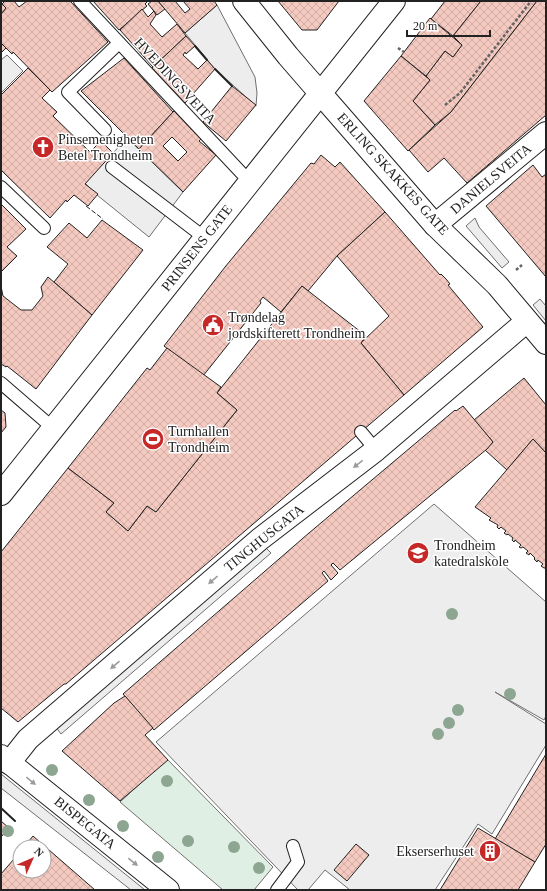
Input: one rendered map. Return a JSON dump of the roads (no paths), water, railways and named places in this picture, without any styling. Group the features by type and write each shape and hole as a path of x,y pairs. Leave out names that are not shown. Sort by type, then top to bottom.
{"street":[{"name":"ERLING SKAKKES GATE","path":"244,1 288,56 435,225 497,285 546,344"},
{"name":"PRINSENS GATE","path":"1,494 394,1"},
{"name":"DANIELSVEITA","path":"435,225 546,133"},
{"name":"TINGHUSGATA","path":"5,760 254,544 376,450 527,321"},
{"name":"BISPEGATA","path":"5,760 168,890"}],"lane":[{"name":"HVEDINGSVEITA","path":"80,1 249,181"},
{"path":"105,130 68,92 119,43"},
{"path":"112,167 205,238"},
{"path":"1,187 44,228"},
{"path":"1,383 53,428"},
{"path":"361,432 376,450"},
{"path":"277,890 298,862 293,846"}],"place":[{"name":"Pinsemenigheten Betel Trondheim","path":"43,147"},
{"name":"Trøndelag jordskifterett Trondheim","path":"213,325"},
{"name":"Turnhallen Trondheim","path":"153,439"},
{"name":"Trondheim katedralskole","path":"418,553"},
{"name":"Ekserserhuset","path":"490,851"}]}
